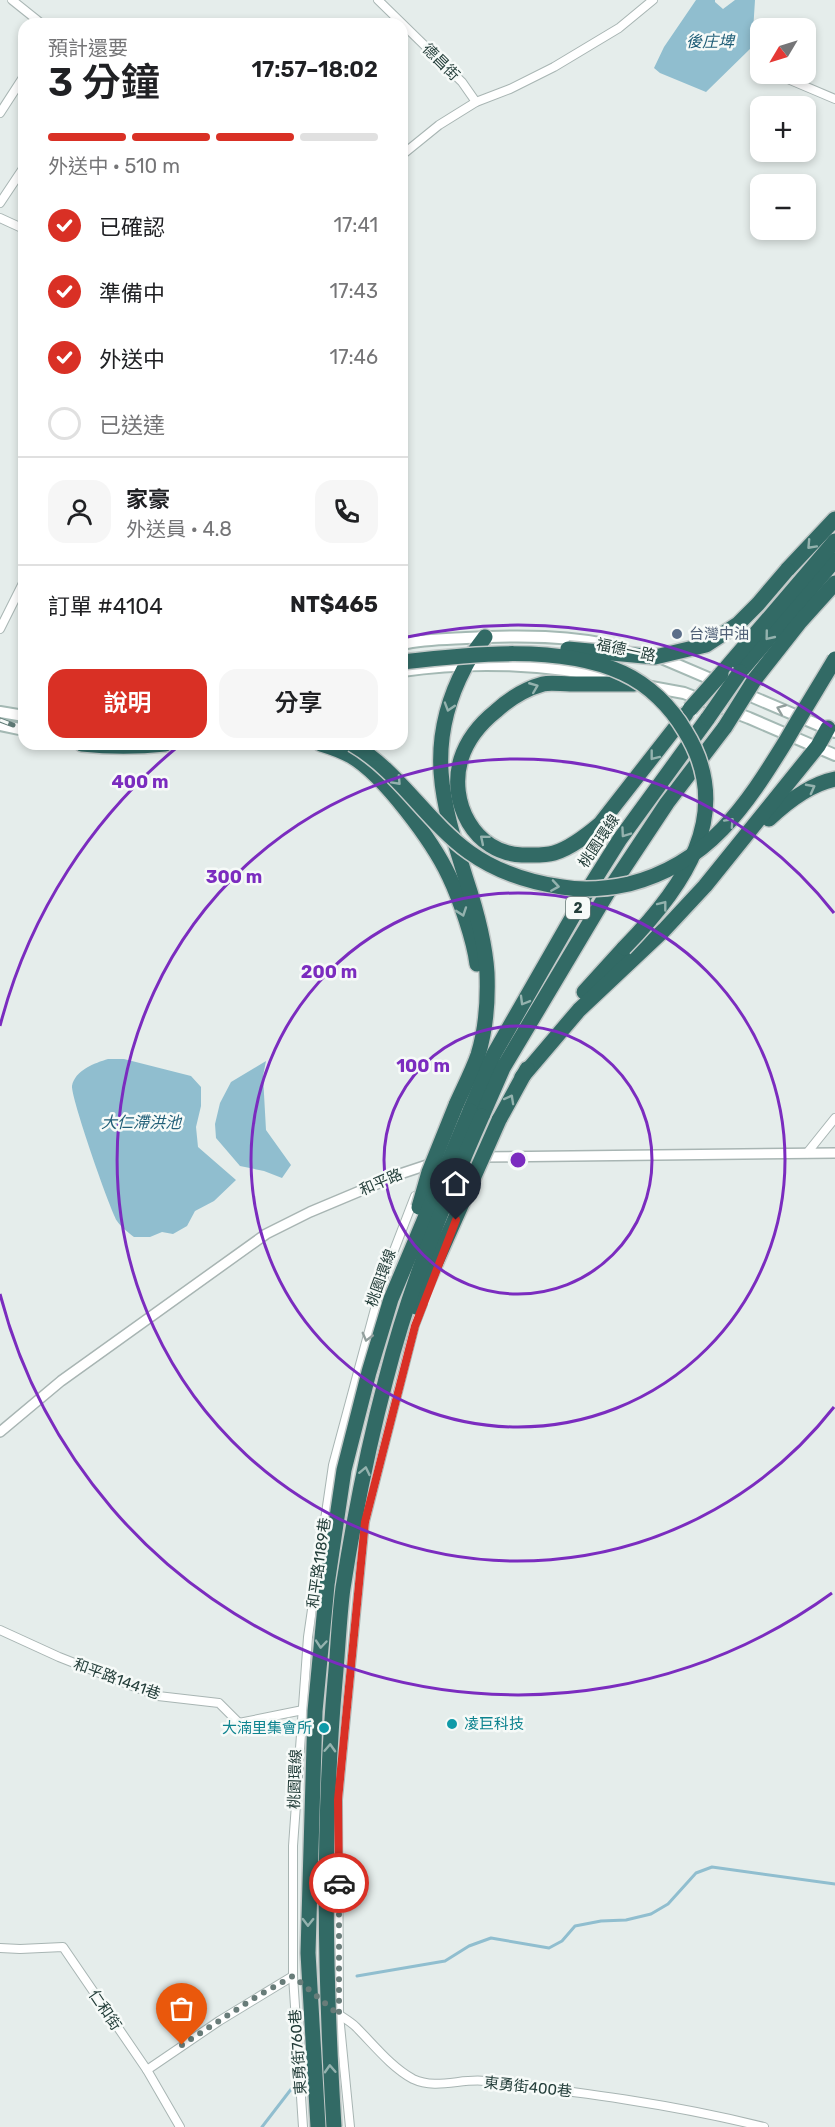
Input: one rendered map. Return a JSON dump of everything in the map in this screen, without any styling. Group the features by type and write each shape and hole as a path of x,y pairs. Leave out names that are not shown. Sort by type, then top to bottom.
{"highway":[{"path":"408,652 438,648 526,645 655,657 695,649 722,635 758,604 835,519"},
{"path":"634,684 544,683 519,694 483,722 462,756 458,773 458,789 461,808 470,826 483,840 497,849 516,854 535,855 554,853 585,837 600,824 690,709 835,541"},
{"name":"桃園環線","path":"334,2127 326,1953 326,1830 332,1711 343,1589 386,1378 407,1304 439,1214 469,1110 494,1054 588,890 620,839 740,672 835,560"},
{"name":"桃園環線","path":"318,2127 308,1953 315,1711 327,1585 344,1470 369,1372 429,1172 469,1110 503,1068 608,892 667,803 725,727 755,679 799,623 835,583"},
{"path":"469,1110 487,1000 485,954 442,794 439,764 441,737 448,706 465,666 485,637"},
{"path":"386,1378 455,1216 499,1120 522,1077 554,1025 668,899 685,873 698,845 706,800 702,763 675,715 657,696 624,673 582,660 529,654 462,656 408,661"},
{"path":"362,750 376,759 440,828 491,866 513,876 545,885 599,890 646,880 671,869 710,841 728,824 759,786 835,659"},
{"path":"522,1077 579,1010 664,930 705,886 832,730"},
{"path":"336,750 351,756 382,783 428,842 449,876 471,938 479,983 479,1008 469,1110"},
{"path":"734,852 795,798 816,785 835,779"}],"main road":[{"name":"福德一路","path":"408,643 520,636 618,646 660,657 832,730"},
{"path":"441,668 450,665 455,660 453,648 447,639"},
{"name":"福德一路","path":"408,671 465,666 519,666 593,674 684,693 818,746 835,755"},
{"path":"0,712 18,715"},
{"path":"0,725 18,729"}],"street":[{"path":"12,0 34,18"},
{"name":"德昌街","path":"378,0 396,18"},
{"path":"408,150 439,125 476,102 510,89 554,67 619,28 653,0"},
{"name":"德昌街","path":"408,29 462,82 476,102"},
{"path":"800,84 835,99"},
{"path":"0,113 18,85"},
{"path":"0,203 18,176"},
{"path":"0,218 18,227"},
{"path":"0,629 18,593"},
{"path":"807,1153 835,1118"},
{"name":"和平路","path":"0,1432 61,1381 266,1234 310,1212 428,1163 480,1157 835,1153"},
{"path":"350,2127 339,2015 338,1800 365,1522 415,1326 480,1157"},
{"name":"和平路1189巷","path":"293,1976 293,1846 308,1637 333,1465 383,1279 428,1163"},
{"name":"和平路1441巷","path":"0,1630 59,1657 158,1696 219,1703 239,1723 303,1710"},
{"path":"293,1846 339,1840"},
{"name":"仁和街","path":"0,1948 63,1947 147,2070 180,2127"},
{"path":"147,2070 219,2021 293,1976"},
{"name":"東勇街400巷","path":"293,1976 354,2025 389,2062 414,2079 432,2084 480,2080 592,2094 764,2127"},
{"name":"東勇街760巷","path":"293,1976 303,2127"}],"water":[{"name":"後庄埤","path":"696,0 715,0 723,9 735,0 755,0 754,18 750,18 750,49 706,92 660,73 654,68 664,47"},
{"name":"大仁滯洪池","path":"108,1059 124,1059 191,1076 201,1087 201,1106 196,1127 198,1147 236,1180 214,1201 195,1211 187,1226 173,1234 162,1232 150,1237 134,1237 117,1221 106,1196 72,1086 81,1071"},
{"path":"266,1061 263,1076 266,1130 291,1165 282,1178 240,1166 216,1138 215,1124 220,1103 231,1082"}],"waterway":[{"path":"357,1976 445,1961 469,1946 491,1938 549,1948 562,1941 575,1926 601,1921 626,1920 651,1914 668,1904 696,1873 712,1867 835,1884"},
{"path":"262,2127 292,2088"}],"railway":[{"path":"0,720 13,725"}],"way so far":[{"path":"182,2045 293,1976 339,2015 339,1883"}],"place":[{"name":"台灣中油","path":"677,634"},
{"name":"凌巨科技","path":"452,1724"},
{"name":"大湳里集會所","path":"324,1728"}],"route":[{"path":"339,1883 338,1800 365,1522 415,1326 456,1220"}]}
